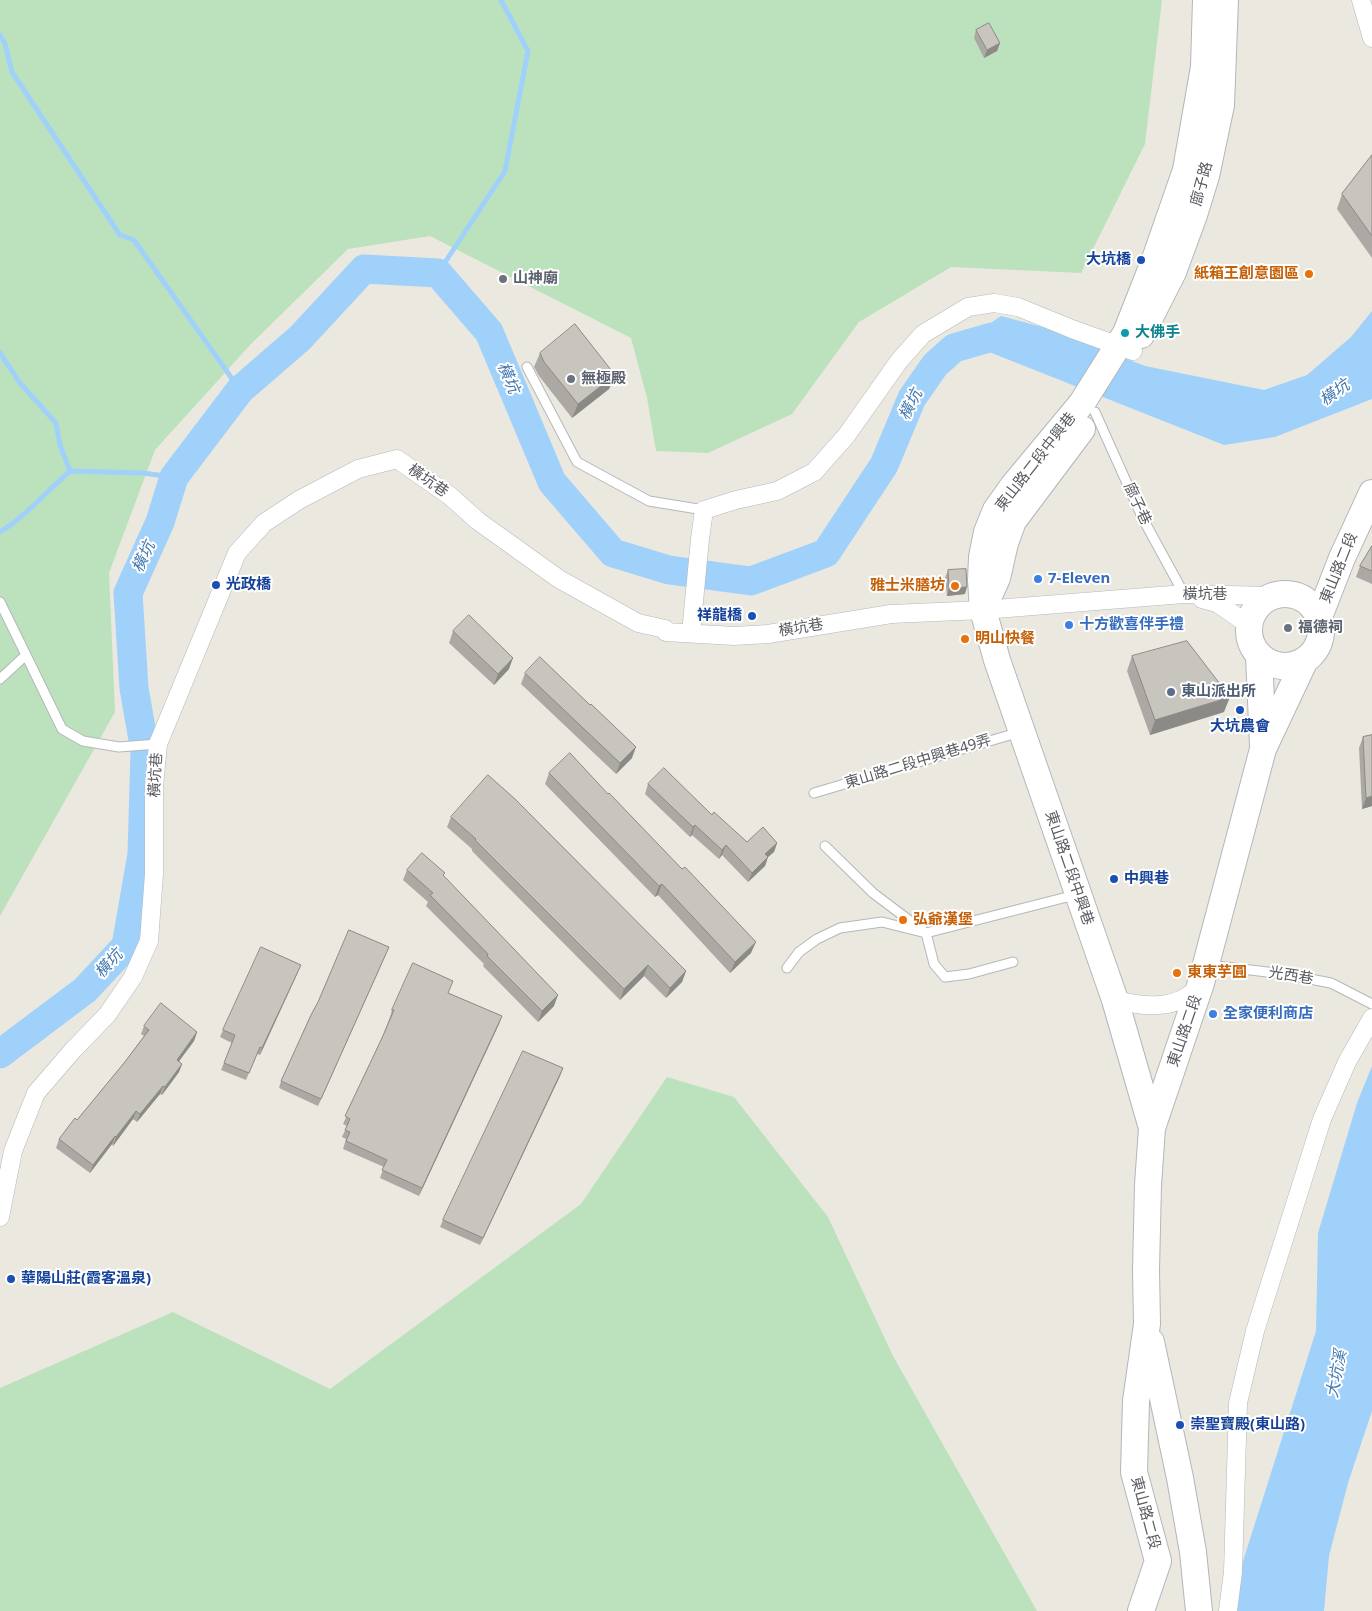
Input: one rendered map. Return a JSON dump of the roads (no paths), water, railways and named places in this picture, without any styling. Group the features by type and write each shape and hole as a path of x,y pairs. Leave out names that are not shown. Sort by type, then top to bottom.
{"main road":[{"name":"廍子路","path":"1125,350 1126,333 1154,262 1186,170 1204,67 1206,0"},
{"name":"廍子路","path":"1125,350 1173,272 1206,176 1221,105 1225,0"},
{"path":"1092,407 1125,350"},
{"name":"東山路二段中興巷","path":"1092,407 1013,521 1005,543 997,578 983,610 997,660 1115,1000 1152,1128"},
{"name":"東山路二段","path":"1319,617 1342,558 1372,493"},
{"path":"1279,595 1299,596 1309,602 1321,622 1322,634 1319,645 1304,662 1293,666 1280,667 1269,663 1259,656 1252,647 1249,625 1253,613 1261,603 1317,576 1342,558"},
{"path":"1259,656 1263,749"},
{"name":"東山路二段","path":"1141,1611 1158,1561 1134,1472 1136,1401 1147,1324 1148,1184 1152,1128 1203,974 1263,749 1304,662"},
{"name":"東山路二段","path":"1147,1324 1180,1478 1193,1552 1199,1611"}],"street":[{"path":"1361,0 1372,38"},
{"path":"691,633 704,510 736,500 777,491 814,472 846,436 899,361 923,334 968,306 994,303 1018,307 1125,350"},
{"name":"橫坑巷","path":"0,1217 14,1151 36,1093 73,1050 107,1015 133,978 149,941 154,874 154,787 157,744 238,553 264,522 298,500 358,469 397,459 450,496 478,521 559,579 638,623 665,629 666,632 734,636 768,634 891,614 983,610 1184,594 1279,595"},
{"path":"1184,594 1216,603 1249,625"},
{"path":"1115,1000 1148,1006 1178,1002 1190,995 1203,974"},
{"path":"1228,1611 1233,1572 1238,1404 1255,1331 1322,1119 1347,1062 1372,1018"}],"lane":[{"path":"527,367 577,462 649,501 704,510"},
{"name":"廍子巷","path":"1092,407 1143,519 1184,594"},
{"path":"0,602 5,619 26,655 62,729 83,740 120,747 157,744"},
{"path":"0,679 26,655"},
{"name":"東山路二段中興巷49弄","path":"814,793 1023,731"},
{"path":"825,846 873,893 926,933 934,964 945,977 969,974 1013,962"},
{"path":"787,968 799,952 817,939 840,928 882,922 926,933 1078,895"},
{"name":"光西巷","path":"1203,974 1284,974 1330,983 1372,1004"}],"water":[{"path":"1372,311 1372,399 1275,437 1224,445 979,348 954,348 1001,316 1046,328 1145,366 1264,390 1307,375 1351,337"},
{"name":"大坑溪","path":"1372,1066 1372,1411 1348,1483 1329,1556 1324,1611 1236,1611 1237,1580 1316,1331 1318,1233 1357,1103"}],"waterway":[{"path":"438,273 505,171 528,51 501,0"},
{"path":"0,35 5,44 12,72 120,235 134,240 240,390"},
{"name":"橫坑","path":"0,1054 85,990 126,946 142,854 145,751 134,688 128,593 160,522 174,477 240,390 300,338 364,269 438,273 489,332 552,482 613,553 669,570 751,581 826,553 884,465 912,398 935,365 954,348 992,337"},
{"path":"0,353 20,383 56,423 60,445 70,471 142,473 174,477"},
{"path":"0,532 28,511 70,471"}],"place":[{"name":"大坑橋","path":"1141,260"},
{"name":"紙箱王創意園區","path":"1309,274"},
{"name":"山神廟","path":"503,279"},
{"name":"大佛手","path":"1125,333"},
{"name":"無極殿","path":"571,379"},
{"name":"7-Eleven","path":"1038,579"},
{"name":"光政橋","path":"216,585"},
{"name":"雅士米膳坊","path":"955,586"},
{"name":"祥龍橋","path":"752,616"},
{"name":"十方歡喜伴手禮","path":"1069,625"},
{"name":"福德祠","path":"1288,628"},
{"name":"明山快餐","path":"965,639"},
{"name":"東山派出所","path":"1171,692"},
{"name":"大坑農會","path":"1240,710"},
{"name":"中興巷","path":"1114,879"},
{"name":"弘爺漢堡","path":"903,920"},
{"name":"東東芋圓","path":"1177,973"},
{"name":"全家便利商店","path":"1213,1014"},
{"name":"華陽山莊(霞客溫泉)","path":"11,1279"},
{"name":"崇聖寶殿(東山路)","path":"1180,1425"}]}
